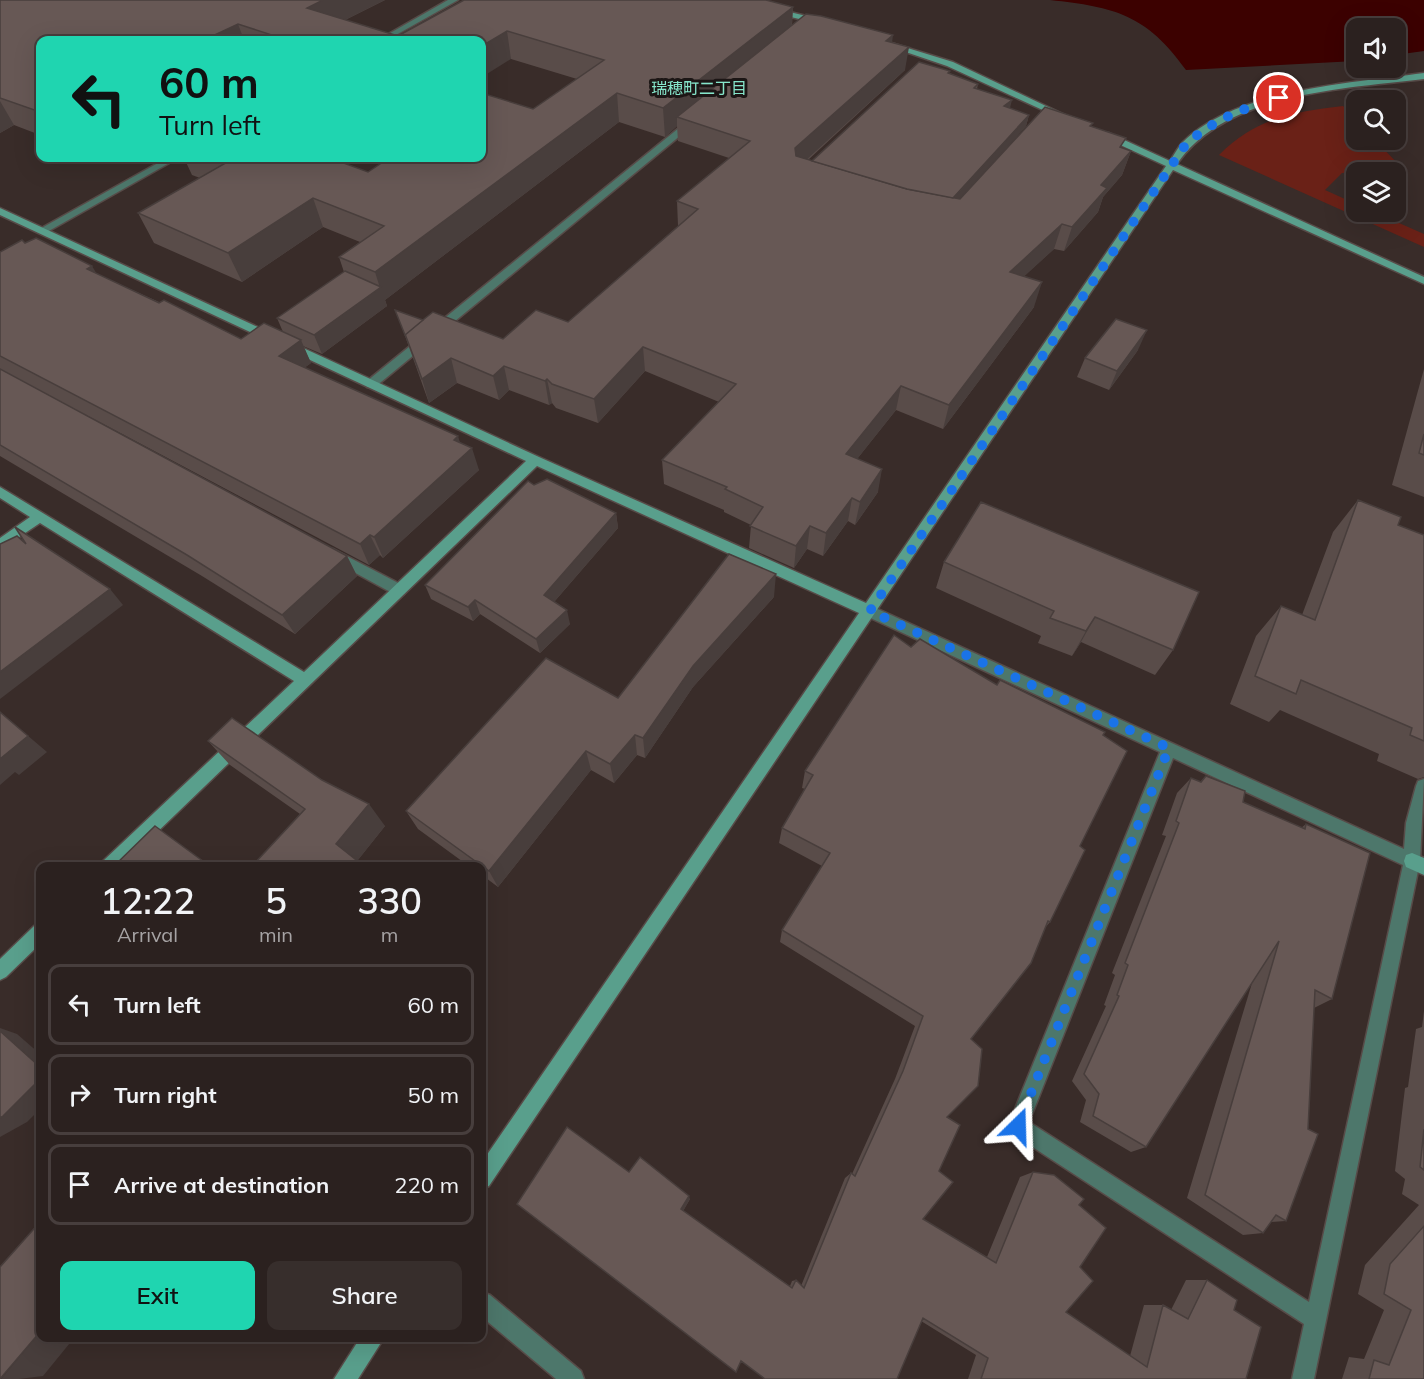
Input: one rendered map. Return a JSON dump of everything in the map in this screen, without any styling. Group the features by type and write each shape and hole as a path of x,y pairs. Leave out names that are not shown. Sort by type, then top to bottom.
{"street":[{"path":"389,36 454,0"},
{"path":"762,7 835,26"},
{"path":"807,28 816,21"},
{"path":"885,42 928,57 1070,119"},
{"path":"919,65 928,57"},
{"path":"486,1173 1186,144 1204,129 1252,106 1310,93 1424,76"},
{"path":"1041,118 1049,110"},
{"path":"372,384 705,111"},
{"path":"1100,132 1424,281"},
{"path":"43,230 166,162"},
{"path":"0,211 534,460 870,611 1418,864"},
{"path":"114,862 534,460"},
{"path":"0,492 305,680"},
{"path":"0,545 39,517"},
{"path":"326,550 399,590"},
{"path":"1169,748 1018,1126 1316,1319"},
{"path":"1303,1379 1418,864 1414,823 1424,786"},
{"path":"0,971 36,936"},
{"path":"486,1306 573,1379"},
{"path":"345,1379 370,1342"}],"shaded area":[{"path":"1050,0 1424,0 1424,51 1406,53 1406,18 1346,18 1346,62 1186,70 1172,51 1157,37 1128,17 1093,6"},
{"path":"1343,106 1346,109 1346,150 1385,150 1396,162 1346,162 1346,173 1342,173 1325,190 1346,199 1346,212 1219,155 1261,125 1308,111"},
{"path":"1368,222 1397,222 1424,234 1424,247"}],"building":[{"path":"0,0 323,0 307,8 398,36 275,36 238,24 212,36 36,36 36,111 0,98"},
{"path":"464,0 766,0 793,7 663,108 617,93 375,272 339,257 384,226 313,198 228,253 138,213 224,164 218,162 341,162 368,172 383,162 486,162 486,94 533,109 604,60 507,31 486,44 486,36 398,36"},
{"path":"806,14 893,35 886,41 909,47 795,148 796,156 907,189 960,199 1045,107 1093,123 1090,126 1126,138 1120,147 1131,151 1101,185 1107,188 1072,227 1062,224 1010,272 1042,282 949,405 901,386 846,454 882,469 860,502 852,498 826,533 810,526 796,546 750,526 763,507 725,489 727,487 662,460 736,384 643,347 594,399 552,384 547,379 545,381 504,366 493,376 451,358 422,379 405,334 433,312 503,339 536,310 568,322 698,209 677,201 750,141 677,117"},
{"path":"919,62 950,71 948,73 978,84 974,88 1012,100 1004,106 1029,115 953,198 907,189 812,161"},
{"path":"36,238 92,266 87,269 159,303 164,300 241,339 264,323 301,340 279,356 458,436 454,440 472,448 374,537 370,535 360,544 0,356 0,252 22,240 25,243"},
{"path":"345,271 381,287 314,335 277,318"},
{"path":"395,310 423,320 405,335"},
{"path":"1116,319 1147,330 1117,371 1085,358"},
{"path":"0,369 347,556 282,615 187,555 0,445"},
{"path":"1424,434 1424,455 1419,453"},
{"path":"547,479 616,513 544,595 567,610 536,639 475,600 468,607 425,585 528,481 534,485"},
{"path":"1358,500 1401,517 1398,525 1424,535 1424,741 1410,735 1412,728 1301,680 1296,694 1255,676 1281,606 1315,620"},
{"path":"981,502 1199,592 1173,650 1095,617 1086,631 1050,618 1054,611 944,562"},
{"path":"15,527 110,589 0,672 0,544 17,536 26,544"},
{"path":"729,554 776,574 693,666 643,738 635,735 610,764 586,751 489,871 486,869 486,862 477,862 406,811 546,658 618,698"},
{"path":"894,635 911,647 920,639 997,685 1000,680 1105,732 1103,735 1127,751 1080,846 1085,850 1050,922 1048,921 1031,963 971,1039 982,1049 978,1086 947,1117 960,1125 939,1171 953,1182 923,1219 996,1263 1033,1172 1054,1175 1084,1199 1079,1205 1106,1228 1080,1267 1093,1281 1066,1312 1147,1367 1163,1305 1188,1319 1207,1280 1237,1300 1234,1310 1261,1327 1246,1379 981,1379 988,1358 923,1318 897,1379 765,1379 741,1361 736,1372 517,1204 567,1127 629,1172 640,1157 689,1196 681,1209 792,1288 796,1280 804,1288 851,1173 855,1176 903,1071 923,1016 782,930 830,853 782,828 813,775 805,771"},
{"path":"0,712 28,736 0,759"},
{"path":"232,718 322,780 369,804 336,844 359,862 256,862 305,809 208,741"},
{"path":"1206,776 1245,791 1243,802 1305,829 1306,824 1370,853 1332,999 1315,990 1308,1129 1318,1134 1286,1221 1276,1215 1263,1233 1205,1195 1279,941 1146,1147 1093,1116 1099,1094 1084,1074 1119,996 1117,995 1128,965 1125,963 1179,823 1176,821 1191,778 1201,782"},
{"path":"155,826 204,862 118,862"},
{"path":"0,1031 36,1063 36,1083 0,1118"},
{"path":"1424,1129 1424,1170 1420,1167"},
{"path":"36,1226 36,1337 0,1379 0,1267"},
{"path":"1424,1226 1424,1379 1369,1379 1374,1360 1389,1365 1411,1310 1384,1294 1390,1264"}],"district":[{"name":"瑞穂町二丁目","path":"699,88"}],"route":[{"path":"1018,1126 1169,748 870,611 1186,144 1204,129 1227,116 1279,98"}]}
